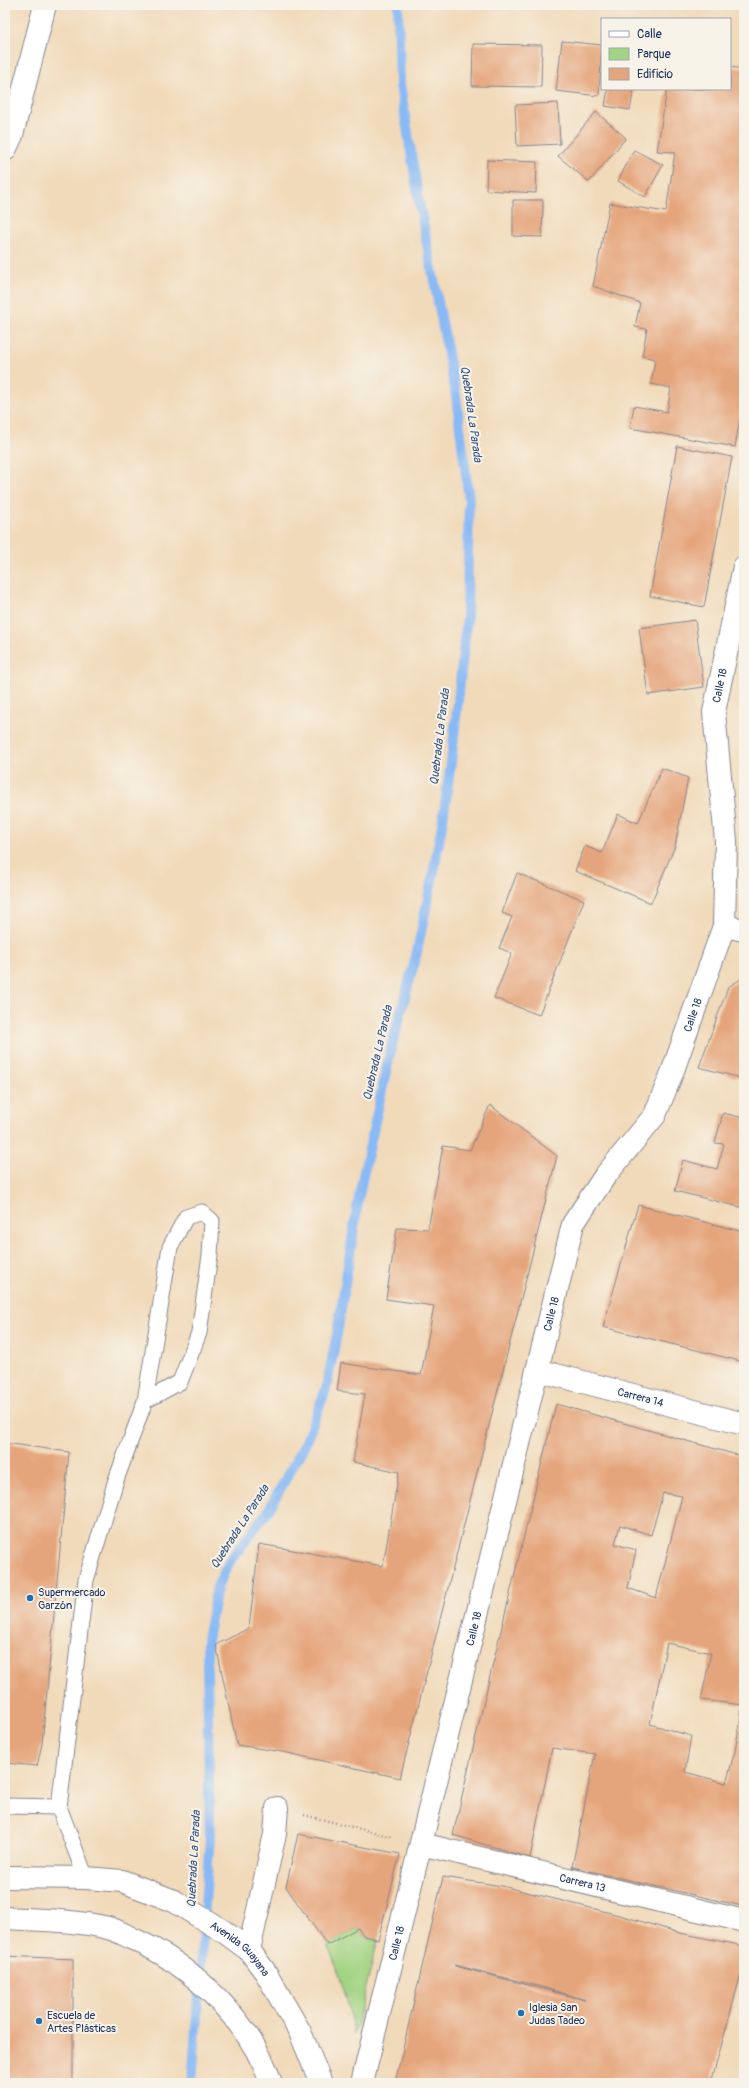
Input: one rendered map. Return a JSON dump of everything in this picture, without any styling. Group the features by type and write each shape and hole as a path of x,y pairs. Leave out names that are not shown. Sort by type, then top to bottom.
{"street":[{"path":"5,150 12,135 45,5"},
{"name":"Calle 18","path":"362,2083 572,1224 605,1176 655,1115 734,928 714,712 744,568"},
{"name":"Carrera 14","path":"537,1370 744,1424"},
{"path":"248,1950 275,1834 277,1808"},
{"name":"Carrera 13","path":"421,1844 744,1920"},
{"name":"Avenida Guayana","path":"5,1877 86,1878 122,1881 174,1901 223,1931 248,1950 266,1973 300,2032 321,2083"},
{"path":"5,1918 79,1923 110,1928 148,1945 170,1958 211,1991 228,2010 249,2039 271,2083"}],"lane":[{"path":"86,1878 59,1807 86,1580 116,1480 145,1402 170,1246 186,1217 202,1212 212,1221 210,1255 199,1333 180,1382 145,1402"},
{"path":"5,1806 59,1807"}],"path":[{"path":"277,1808 421,1844"}],"green space":[{"path":"358,1928 364,1936 378,1940 354,2035 344,1989 327,1945"}],"building":[{"path":"562,41 601,45 599,96 556,91"},
{"path":"473,44 542,45 541,87 472,86"},
{"path":"731,67 744,69 744,396 735,447 630,428 634,406 667,412 671,388 651,384 655,359 642,356 647,329 635,327 640,303 593,286 610,203 666,212 675,152 657,151 667,90 731,90"},
{"path":"608,90 634,90 630,110 605,106"},
{"path":"558,103 560,144 517,146 515,105"},
{"path":"596,112 626,138 589,182 558,156"},
{"path":"634,150 663,165 645,197 618,181"},
{"path":"487,160 537,162 536,193 486,190"},
{"path":"513,200 543,200 542,237 513,236"},
{"path":"677,446 732,457 704,607 650,596"},
{"path":"695,620 704,687 648,695 639,628"},
{"path":"662,768 688,778 675,846 651,903 575,871 585,846 602,853 618,814 638,823"},
{"path":"517,873 584,900 539,1015 494,998 512,953 499,948 512,917 502,913"},
{"path":"744,977 744,1079 699,1067 728,987"},
{"path":"490,1105 557,1156 400,1778 283,1752 237,1745 216,1645 249,1628 259,1544 383,1566 399,1472 353,1462 365,1394 337,1391 341,1363 421,1375 434,1306 386,1299 397,1228 428,1229 443,1146 470,1150"},
{"path":"723,1113 744,1118 744,1208 675,1191 683,1160 717,1169 724,1144 715,1143"},
{"path":"638,1205 744,1232 744,1362 603,1327"},
{"path":"556,1404 744,1457 744,1894 742,1906 572,1867 595,1754 552,1748 530,1858 453,1835","holes":["663,1493 682,1496 656,1598 628,1588 636,1550 615,1544 620,1525 651,1535","667,1643 711,1653 701,1700 743,1705 735,1751 726,1783 685,1772 691,1736 650,1724"]},
{"name":"Supermercado Garzón","path":"5,1443 69,1452 42,1744 37,1766 5,1763"},
{"path":"298,1834 400,1854 378,1940 364,1936 358,1928 327,1945 286,1887"},
{"path":"443,1877 502,1886 619,1915 680,1933 744,1946 744,1963 711,2083 395,2083","holes":["455,1965 542,1987 585,2000"]},
{"name":"Escuela de Artes Plásticas","path":"5,1956 73,1959 73,2083 5,2083"}],"waterway":[{"name":"Quebrada La Parada","path":"192,2083 210,1836 207,1640 217,1587 230,1561 268,1511 305,1444 326,1389 337,1334 360,1190 391,1049 416,956 433,875 452,755 467,618 469,499 456,396 420,207 400,85 398,5"}],"place":[{"name":"Supermercado Garzón","path":"30,1598"},
{"name":"Iglesia San Judas Tadeo","path":"521,2013"},
{"name":"Escuela de Artes Plásticas","path":"39,2021"}]}
